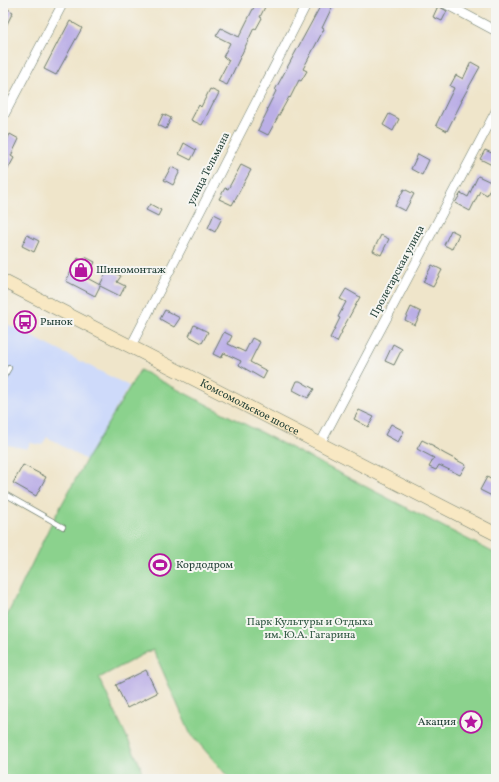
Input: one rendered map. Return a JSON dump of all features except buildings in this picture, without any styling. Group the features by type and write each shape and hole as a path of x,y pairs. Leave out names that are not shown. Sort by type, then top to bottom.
{"main road":[{"name":"Комсомольское шоссе","path":"3,281 496,534"}],"street":[{"path":"3,116 63,3"},
{"name":"улица Тельмана","path":"131,346 307,3"},
{"path":"444,3 496,31"},
{"name":"Пролетарская улица","path":"320,444 496,111"}],"lane":[{"path":"3,378 9,368"},
{"path":"3,493 63,527"}],"shaded area":[{"path":"3,322 129,386 86,460 47,437 42,445 30,443 27,449 3,444"}],"green space":[{"name":"Парк Культуры и Отдыха им. Ю.А. Гагарина","path":"140,370 496,554 496,779 230,779 190,733 153,649 99,678 140,765 143,779 3,779 3,624 50,526 86,460"}],"place":[{"name":"Шиномонтаж","path":"81,270"},
{"name":"Рынок","path":"25,322"},
{"name":"Кордодром","path":"160,565"},
{"name":"Акация","path":"471,722"}]}
